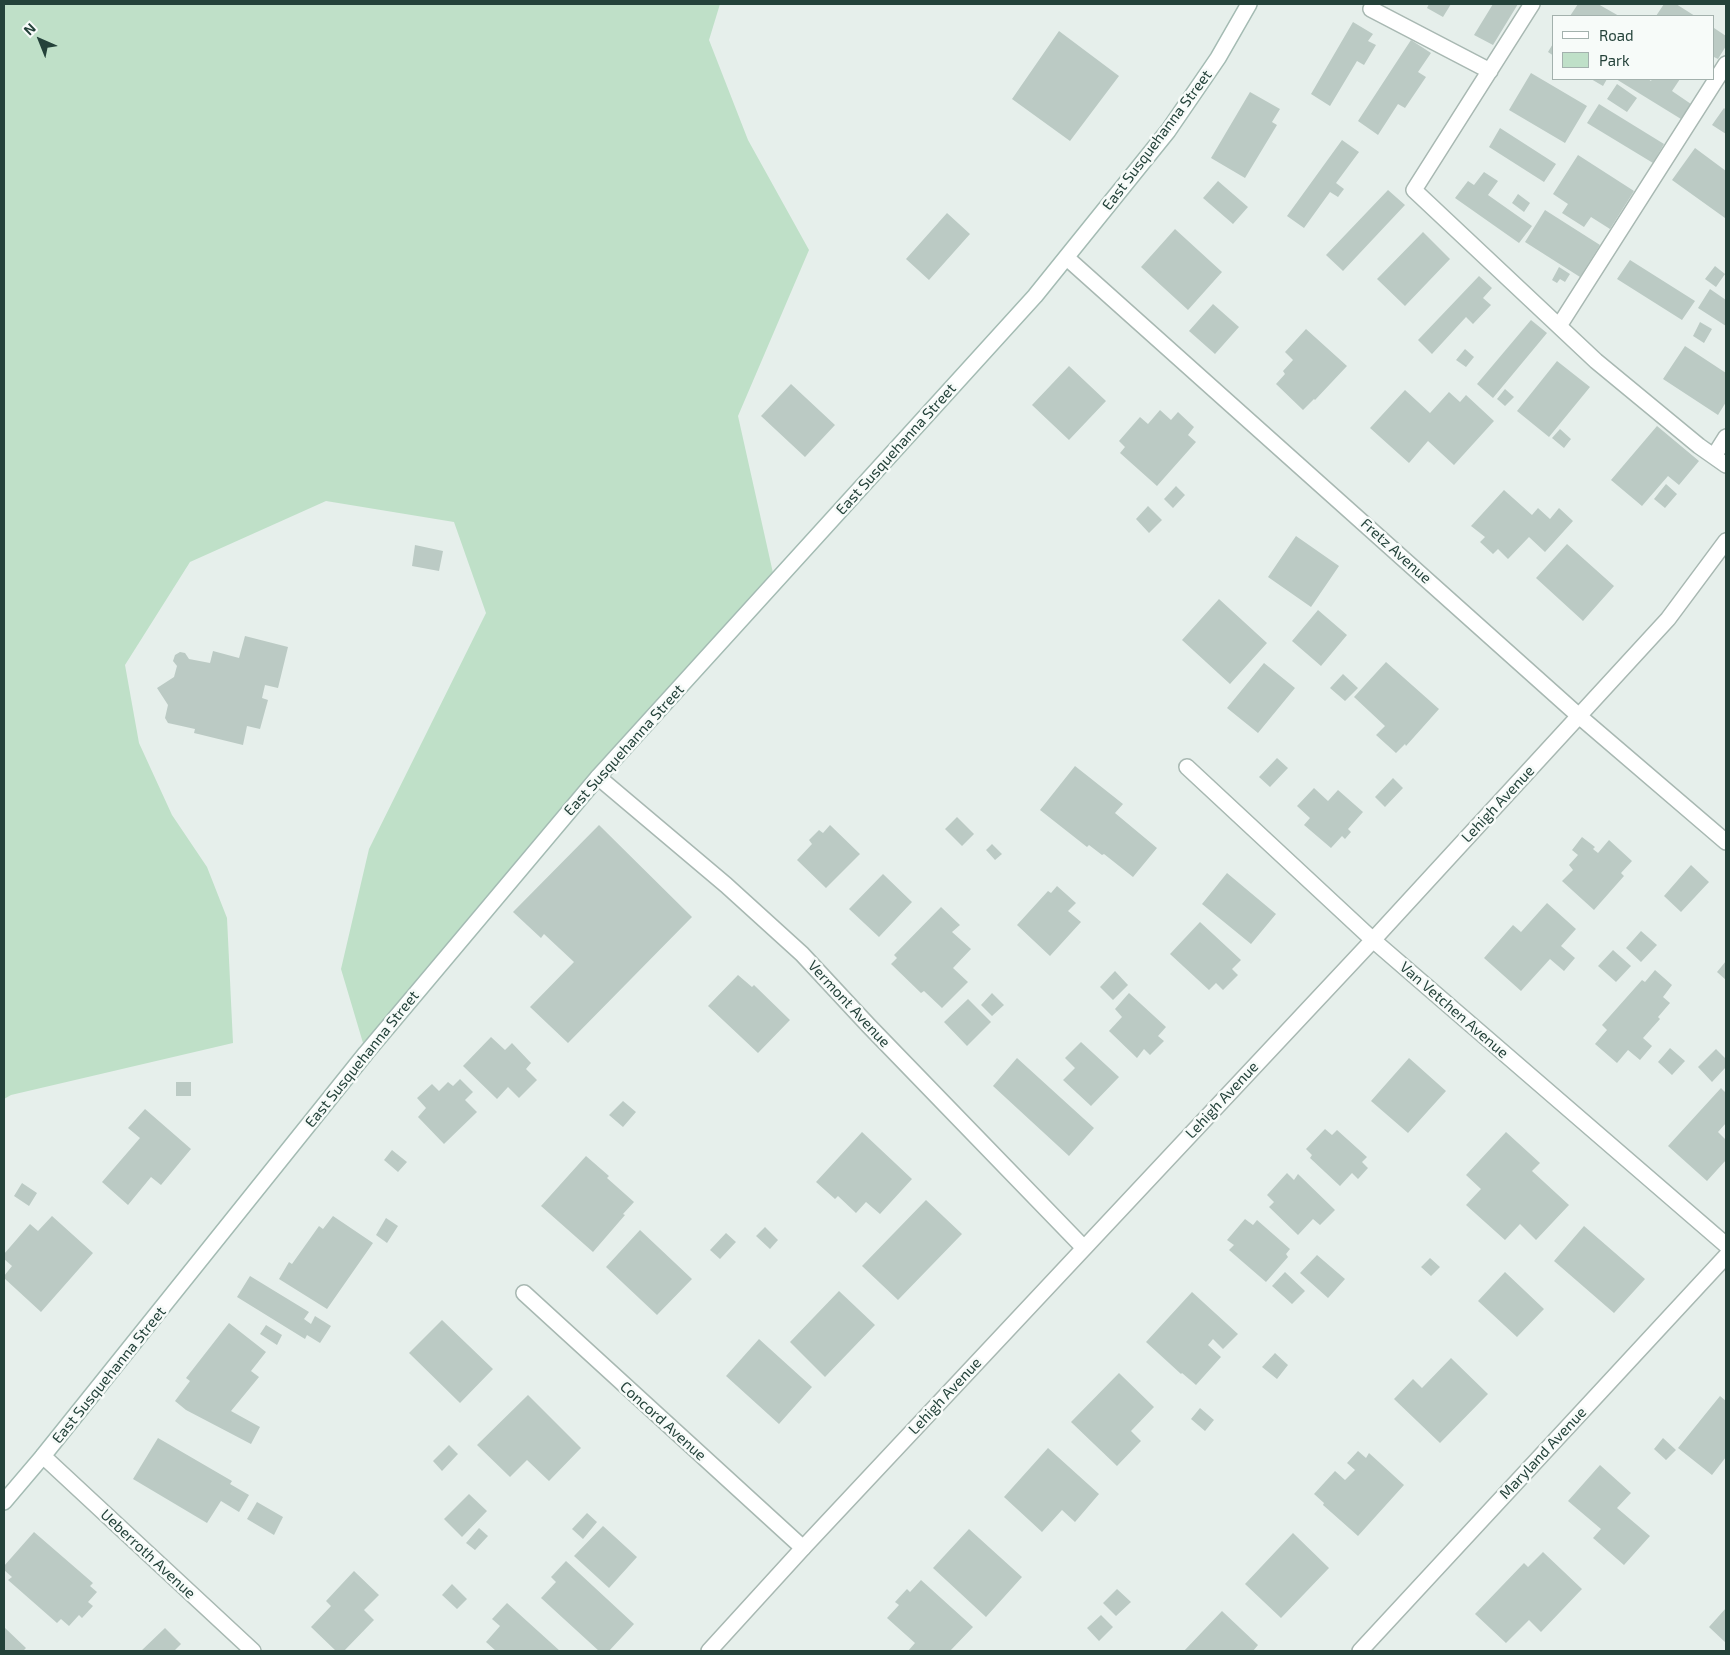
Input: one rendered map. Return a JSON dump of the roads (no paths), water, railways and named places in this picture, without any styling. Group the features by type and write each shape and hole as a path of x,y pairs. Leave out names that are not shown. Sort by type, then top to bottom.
{"street":[{"name":"East Susquehanna Street","path":"4,1502 366,1053 598,777 1067,258 1168,131 1218,58 1249,4"},
{"path":"1532,4 1414,190 1596,361 1699,446 1720,460 1726,437"},
{"path":"1371,9 1490,71"},
{"path":"1560,326 1726,64"},
{"name":"Fretz Avenue","path":"1067,258 1579,716 1726,842"},
{"name":"Lehigh Avenue","path":"709,1651 803,1548 1373,940 1668,619 1726,541"},
{"name":"Van Vetchen Avenue","path":"1187,767 1373,940 1726,1245"},
{"name":"Vermont Avenue","path":"598,777 726,885 802,954 1084,1248"},
{"name":"Maryland Avenue","path":"1360,1651 1726,1256"},
{"name":"Concord Avenue","path":"524,1293 803,1548"},
{"name":"Ueberroth Avenue","path":"43,1456 254,1651"}]}
